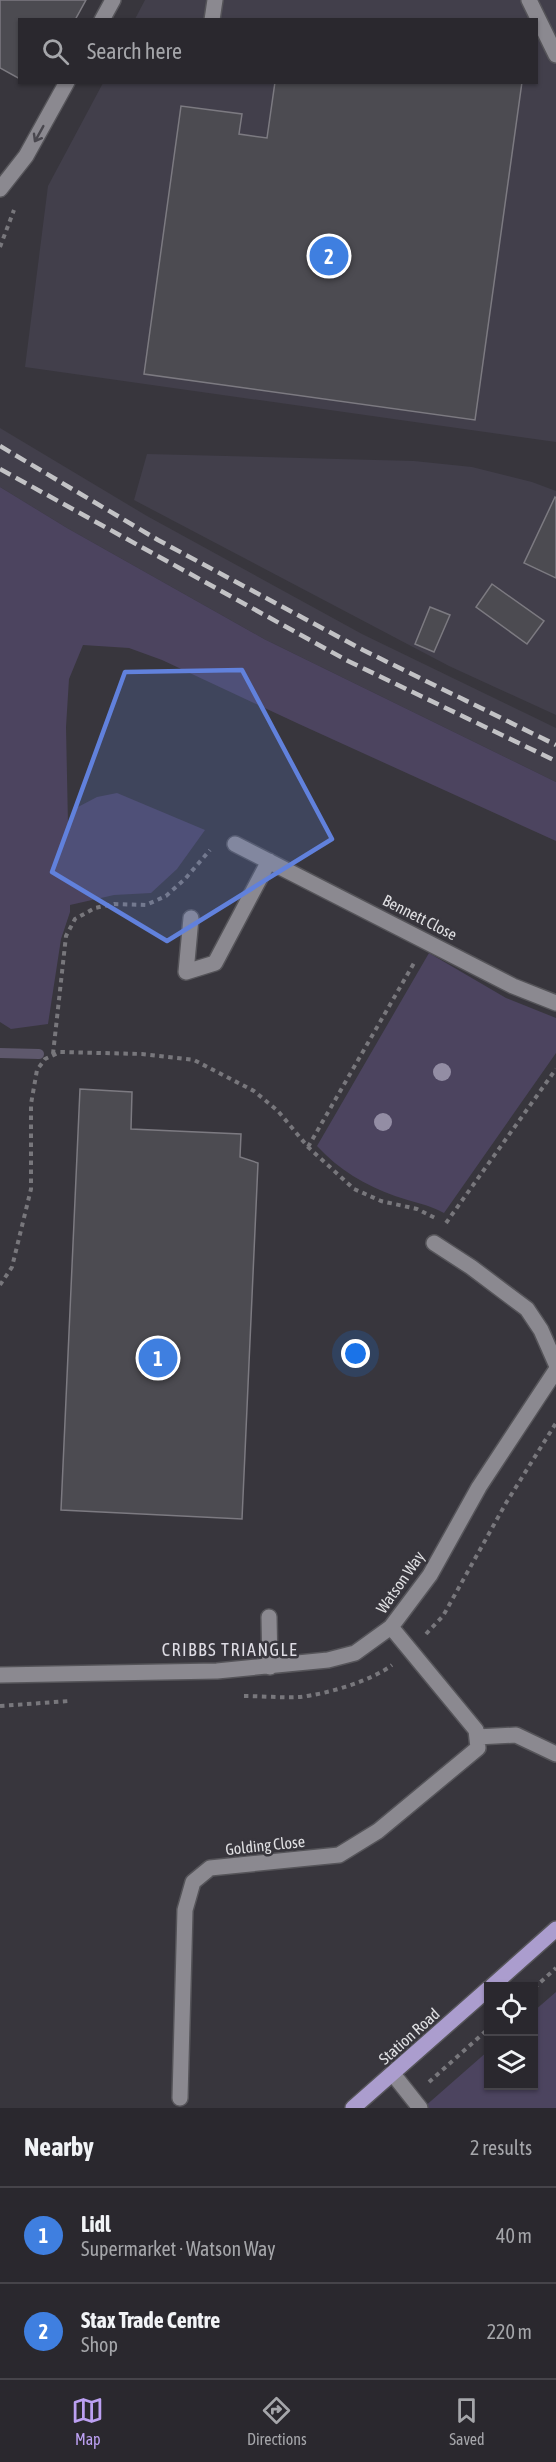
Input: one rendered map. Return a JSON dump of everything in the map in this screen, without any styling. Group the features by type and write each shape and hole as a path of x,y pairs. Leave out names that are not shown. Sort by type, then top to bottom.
{"main road":[{"name":"Station Road","path":"497,1982 556,1929"},
{"name":"Station Road","path":"353,2108 484,1993"}],"street":[{"path":"103,18 113,0"},
{"path":"212,18 215,0"},
{"path":"529,0 538,18"},
{"path":"538,18 556,55"},
{"path":"0,189 26,156 66,84"},
{"name":"Bennett Close","path":"235,844 513,986 556,1003"},
{"path":"191,918 186,972 215,963 269,861"},
{"path":"434,1243 471,1267 527,1309 541,1330 556,1364"},
{"name":"Watson Way","path":"0,1675 218,1671 328,1660 355,1653 391,1627 430,1575 479,1487 556,1370"},
{"path":"269,1617 270,1667"},
{"path":"391,1627 476,1730 477,1737 516,1735 556,1754"},
{"name":"Golding Close","path":"180,2098 185,1910 193,1882 210,1868 339,1855 378,1831 457,1768 478,1748 477,1737"},
{"path":"393,2074 416,2103"}],"path":[{"path":"53,1055 66,936 75,919 95,908 114,904 146,904 166,896 185,879 221,837 235,844"},
{"path":"308,1147 427,941"},
{"path":"0,1285 12,1266 31,1190 31,1104 37,1070 45,1059 60,1052 142,1054 194,1060 254,1091 278,1111 308,1147 354,1189 381,1201 417,1209 446,1223"},
{"path":"434,1243 556,1069"},
{"path":"242,1696 301,1696 339,1688 381,1674 410,1650 443,1616 506,1503 556,1423"},
{"path":"0,1706 78,1701"},
{"path":"538,1984 556,1968"},
{"path":"416,2103 484,2034"}],"highlighted area":[{"path":"242,670 332,839 167,941 52,872 125,672"}],"shaded area":[{"path":"145,0 556,0 556,442 25,367 48,186 102,84 538,84 538,18 136,18"},
{"path":"0,428 147,516 362,634 556,728 556,782 264,639 67,528 0,487"},
{"path":"147,454 414,461 472,467 532,482 556,491 556,715 449,666 134,500"},
{"path":"0,487 67,528 264,639 556,782 556,841 162,660 129,648 83,645 69,679 66,727 68,824 78,807 97,797 117,793 205,830 177,869 151,893 114,895 70,905 61,939 48,1024 11,1029 0,1022"},
{"path":"429,953 506,998 556,1018 556,1053 444,1213 363,1182 334,1162 317,1146"},
{"path":"556,1992 556,2108 423,2108 484,2055 484,2090 538,2090 538,2008"}],"building":[{"path":"0,0 86,0 76,18 18,18 18,78 0,68"},
{"path":"275,84 522,84 475,420 144,374 181,106 242,114 239,134 267,138"},
{"path":"556,498 556,578 524,563"},
{"path":"492,584 544,621 527,644 476,607"},
{"path":"430,607 450,615 434,652 415,644"},
{"path":"80,1089 132,1092 131,1129 241,1134 240,1157 258,1163 242,1519 61,1510"}],"waterway":[{"path":"0,1053 39,1054"}],"railway":[{"path":"0,446 158,540 363,650 556,745"},
{"path":"0,469 348,661 556,761"}],"place":[{"name":"Stax Trade Centre","path":"329,256"},
{"name":"Lidl","path":"158,1358"}],"district":[{"name":"CRIBBS TRIANGLE","path":"230,1649"}]}
